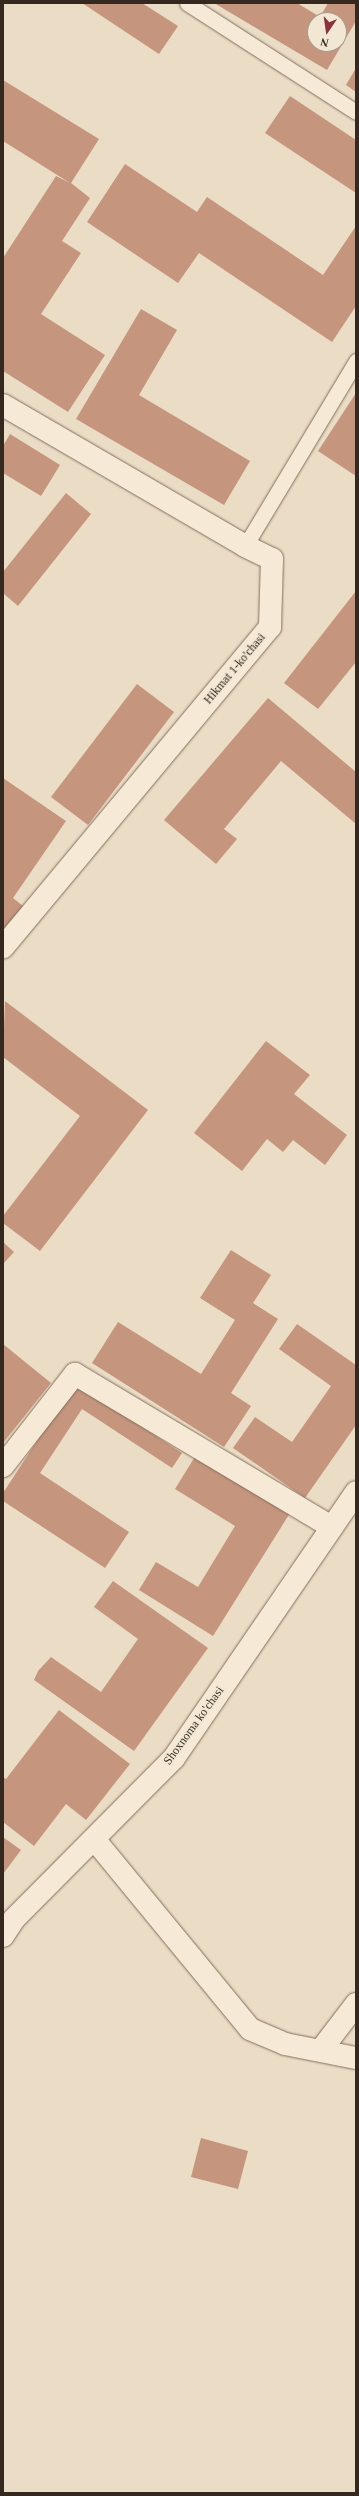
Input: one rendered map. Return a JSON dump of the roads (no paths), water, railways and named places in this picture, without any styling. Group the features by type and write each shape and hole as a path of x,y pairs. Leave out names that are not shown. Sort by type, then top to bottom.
{"street":[{"name":"Hikmat 1-ko'chasi","path":"3,405 245,546 272,559 270,627 3,947"},
{"path":"3,1466 75,1374 332,1527"},
{"name":"Shoxnoma ko'chasi","path":"3,1936 14,1919 174,1758 356,1492"},
{"path":"94,1838 250,2029 285,2044 356,2058"},
{"path":"321,2050 356,2004"}],"lane":[{"path":"187,3 356,112"},
{"path":"245,546 356,361"}]}
